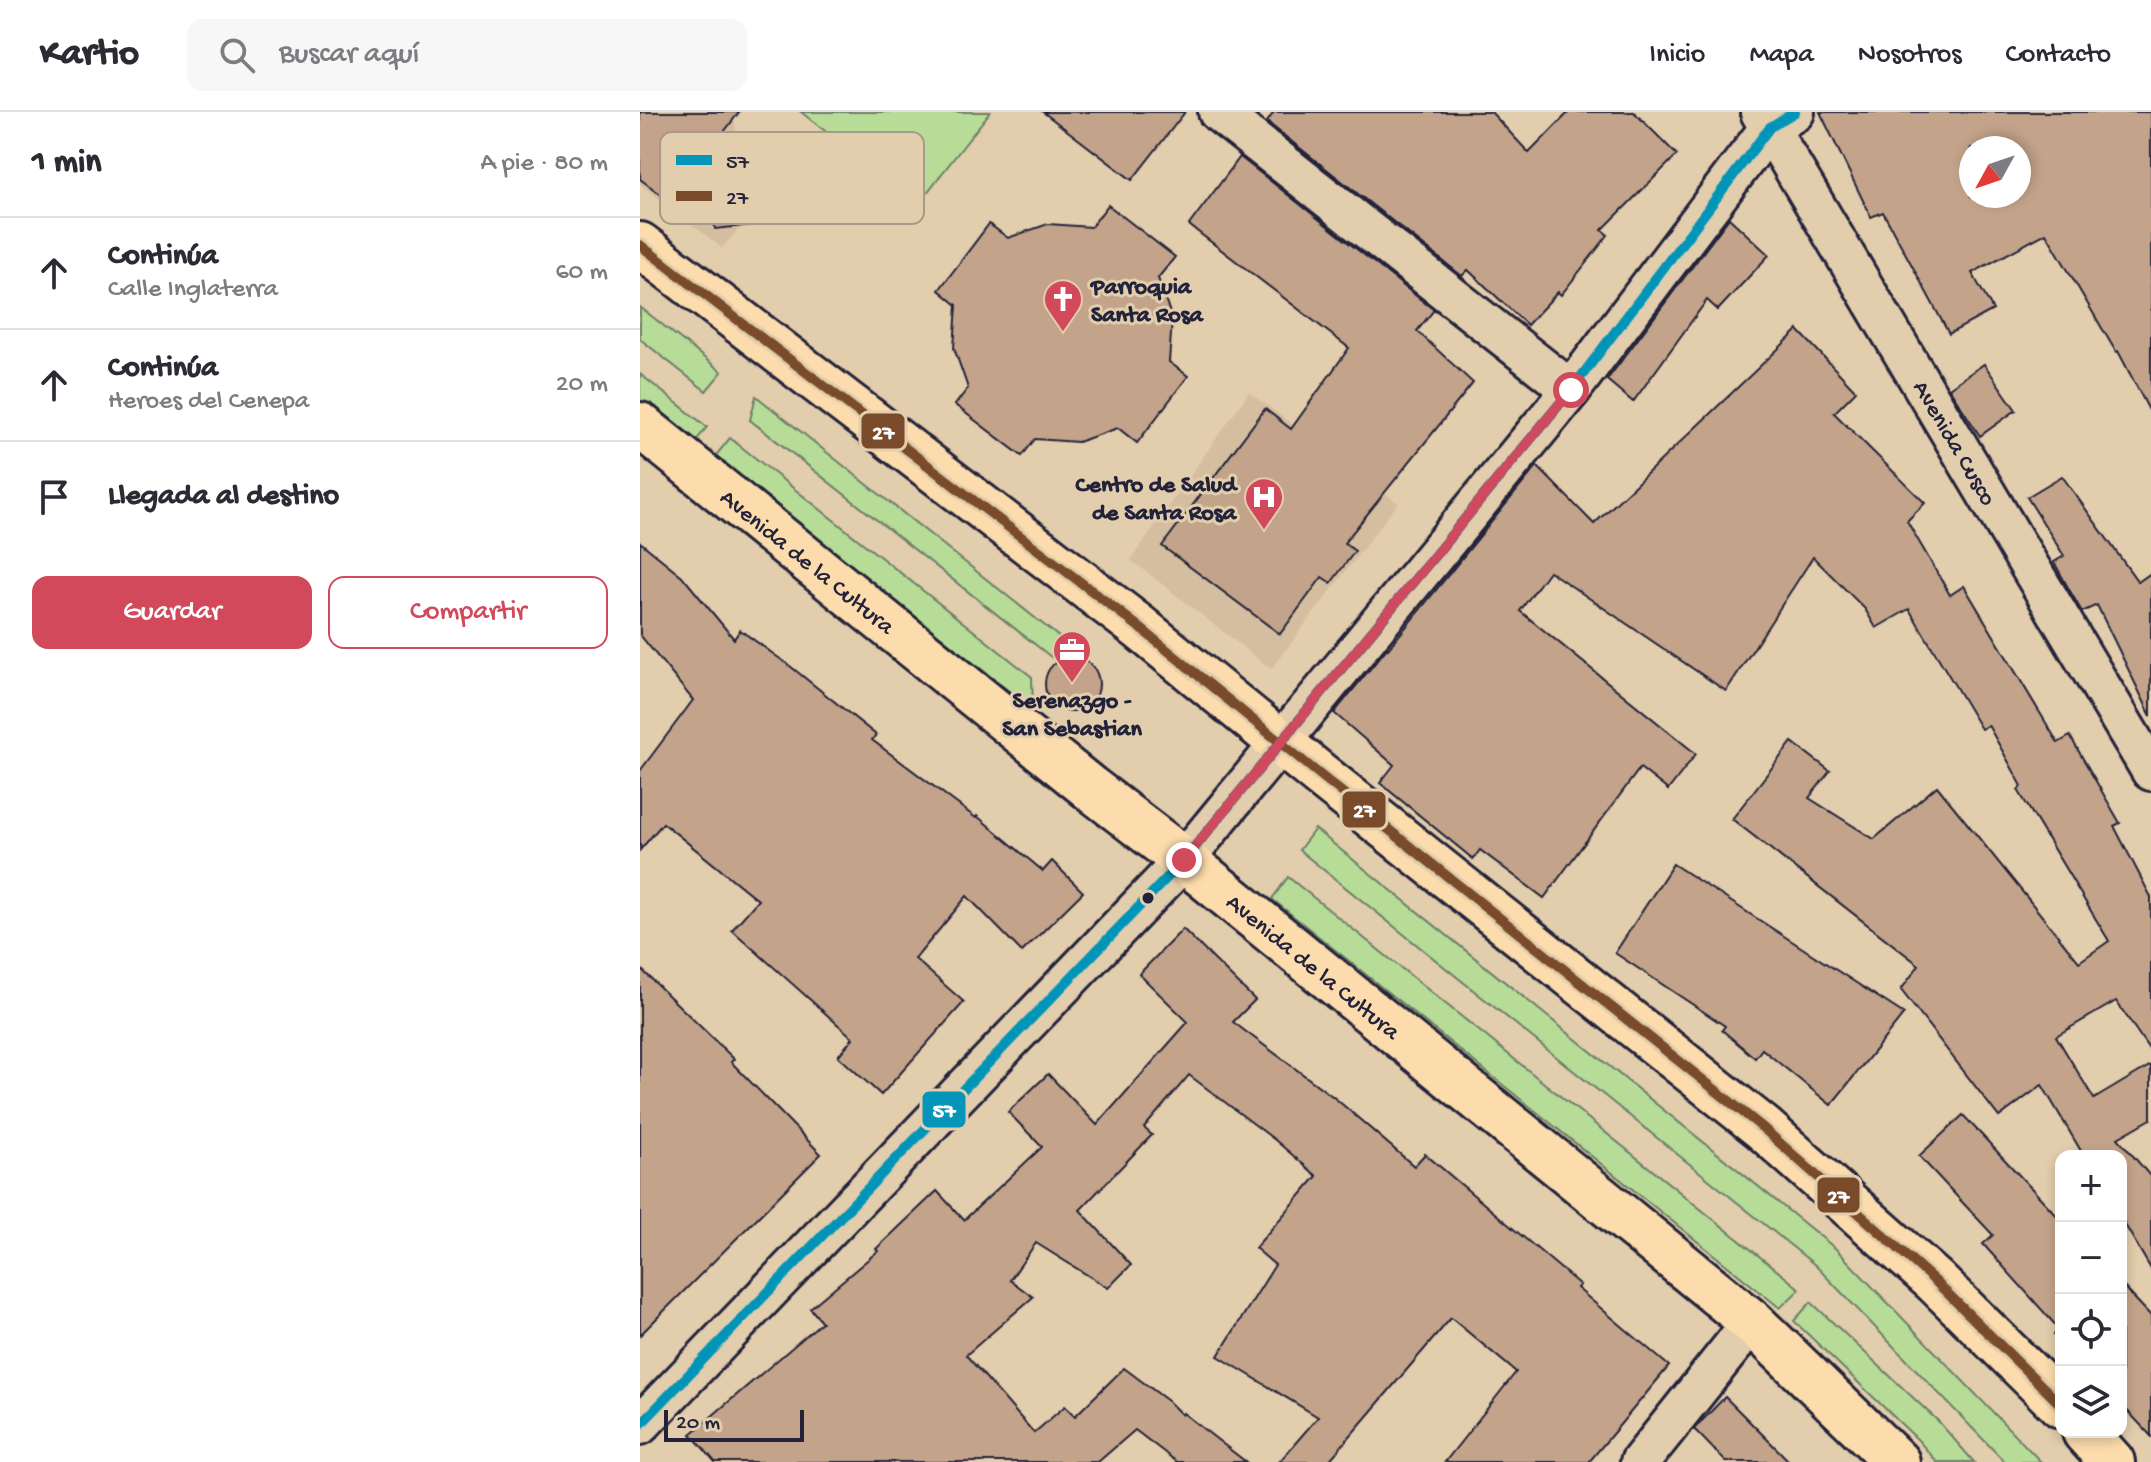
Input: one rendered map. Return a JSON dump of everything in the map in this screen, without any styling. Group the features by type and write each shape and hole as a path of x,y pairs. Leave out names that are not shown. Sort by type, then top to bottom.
{"highway":[{"path":"640,245 1139,627 1763,1128 1935,1281 2055,1399"},
{"name":"Avenida de la Cultura","path":"640,425 1090,788 1184,860 1752,1322 1897,1462"},
{"path":"2090,1438 2112,1462"}],"street":[{"path":"1218,112 1571,390"},
{"path":"640,1425 1184,860 1571,390 1775,117"},
{"name":"Avenida Cusco","path":"1775,117 2151,771"},
{"path":"1640,1462 1752,1322"}],"shaded area":[{"path":"640,112 733,112 736,132 660,132 660,200 640,184"},
{"path":"691,224 743,224 722,248"},
{"name":"Centro de Salud de Santa Rosa","path":"1249,392 1398,503 1271,669 1131,560"}],"green space":[{"path":"801,112 990,112 924,196 924,132 826,132"},
{"path":"640,307 722,372 706,391 640,339"},
{"path":"640,374 707,427 691,447 640,407"},
{"path":"756,396 1059,637 1051,657 750,420"},
{"path":"730,438 1032,677 1033,710 713,459"},
{"path":"1315,829 1836,1249 2041,1462 2005,1462 1815,1265 1299,850"},
{"path":"1288,877 1800,1289 1780,1308 1272,899"},
{"path":"1811,1302 1939,1422 1974,1462 1937,1462 1794,1321"}],"building":[{"path":"640,112 739,112 724,132 660,132 660,194 640,179"},
{"path":"1043,112 1185,112 1132,180"},
{"path":"1274,112 1491,112 1529,153 1569,112 1634,112 1677,155 1602,230 1608,235 1561,295 1558,292 1527,325 1468,270 1462,276 1267,122"},
{"path":"1820,112 2151,112 2151,414 2118,351 2046,233 1972,273 1993,310 1949,334 1883,212 1871,217"},
{"path":"1240,157 1434,310 1417,331 1473,383 1344,543 1355,551 1331,583 1322,577 1280,634 1162,546 1265,409 1291,429 1349,348 1189,225"},
{"name":"Parroquia Santa Rosa","path":"1108,205 1175,257 1158,278 1172,319 1169,362 1188,376 1137,443 1118,428 1078,442 1035,439 1022,456 955,405 968,388 954,348 957,305 939,290 989,224 1008,238 1048,224 1091,227"},
{"path":"1729,218 1769,255 1718,310 1707,300 1633,402 1607,380"},
{"path":"714,224 752,224 752,225 715,229"},
{"path":"1798,330 1856,391 1834,413 1925,503 1907,521 1950,595 1964,586 2058,743 2070,736 2120,823 2114,826 2151,897 2151,1052 2116,1001 2056,1036 2094,1099 2151,1065 2151,1119 2118,1138 2151,1177 2151,1269 2127,1228 2127,1150 2080,1150 2042,1085 1999,1117 1901,990 1919,965 1732,819 1792,742 1830,771 1809,798 1874,839 1937,786 2079,962 2109,941 2018,790 2022,786 1988,725 1981,729 1909,609 1876,628 1865,609 1813,557 1726,691 1549,571 1520,611 1696,754 1668,790 1640,768 1544,898 1480,850 1473,859 1380,783 1394,765 1334,713 1537,466 1594,524"},
{"path":"1984,364 2016,410 1980,436 1949,388"},
{"path":"2062,476 2138,582 2151,573 2151,716 2097,605 2082,612 2070,591 2054,562 2064,556 2027,497"},
{"path":"640,542 682,576 734,639 740,630 790,666 876,735 872,740 977,816 1043,871 1052,861 1083,892 1022,952 967,896 915,959 964,1002 881,1095 838,1056 853,1038 732,930 758,900 663,823 640,850 640,771 693,700 640,635"},
{"name":"Serenazgo - San Sebastian","path":"1072,657 1091,665 1099,684 1091,703 1072,711 1053,703 1045,684 1053,665"},
{"path":"1673,864 1904,1014 1831,1105 1762,1049 1755,1058 1722,1030 1725,1026 1615,953"},
{"path":"1183,929 1255,1000 1233,1022 1336,1099 1414,1166 1425,1154 1580,1285 1577,1288 1669,1366 1589,1462 1445,1462 1516,1372 1451,1318 1328,1462 1279,1462 1318,1417 1218,1356 1275,1265 1255,1248 1317,1176 1189,1075 1144,1128 1152,1135 1080,1210 1131,1265 1108,1288 1036,1243 1010,1280 1033,1297 966,1355 1034,1433 1065,1406 1075,1416 1124,1368 1246,1462 1177,1462 1135,1430 1098,1462 715,1462 691,1434 822,1322 810,1308 878,1251 876,1249 937,1191 964,1220 1042,1147 1008,1112 1048,1074 1097,1125 1188,1022 1139,974"},
{"path":"640,968 734,1059 731,1062 821,1154 640,1335"},
{"path":"1963,1115 2055,1214 2055,1325 1983,1244 1993,1235 1919,1156"},
{"path":"2127,1290 2151,1316 2151,1436 2127,1410"},
{"path":"1725,1397 1790,1462 1726,1462 1694,1429"}],"transit line":[{"name":"57","path":"640,1425 1184,860 1571,390 1770,127 1795,112"},
{"name":"27","path":"640,245 1139,627 1763,1128 1935,1281 2055,1399"}],"place":[{"name":"Parroquia Santa Rosa","path":"1063,333"},
{"name":"Centro de Salud de Santa Rosa","path":"1264,531"},
{"name":"Serenazgo - San Sebastian","path":"1072,684"}],"route":[{"path":"1184,860 1571,390"}]}
